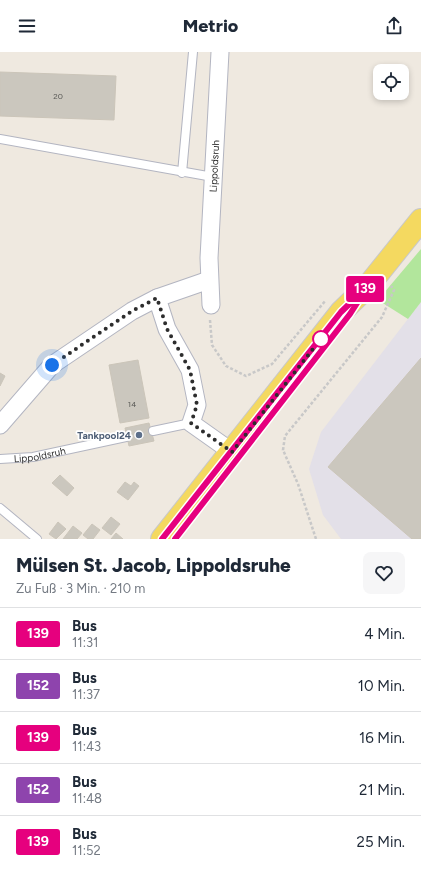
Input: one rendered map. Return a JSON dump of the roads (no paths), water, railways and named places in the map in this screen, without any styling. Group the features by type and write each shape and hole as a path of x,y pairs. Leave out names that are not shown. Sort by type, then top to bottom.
{"main road":[{"path":"175,539 186,530 263,425 350,314 368,286 421,220"},
{"path":"162,539 341,312 368,286"}],"street":[{"name":"Lippoldsruh","path":"211,305 209,280 220,52"},
{"path":"0,425 52,365 132,311 157,298 209,280"},
{"path":"157,298 167,329 190,370 197,405 191,423 232,452"}],"lane":[{"path":"182,173 193,52"},
{"path":"0,139 213,178"},
{"path":"153,431 191,423"},
{"name":"Lippoldsruh","path":"0,459 33,457 126,437"},
{"path":"0,508 37,539"}],"place":[{"name":"Tankpool24","path":"139,435"}]}
